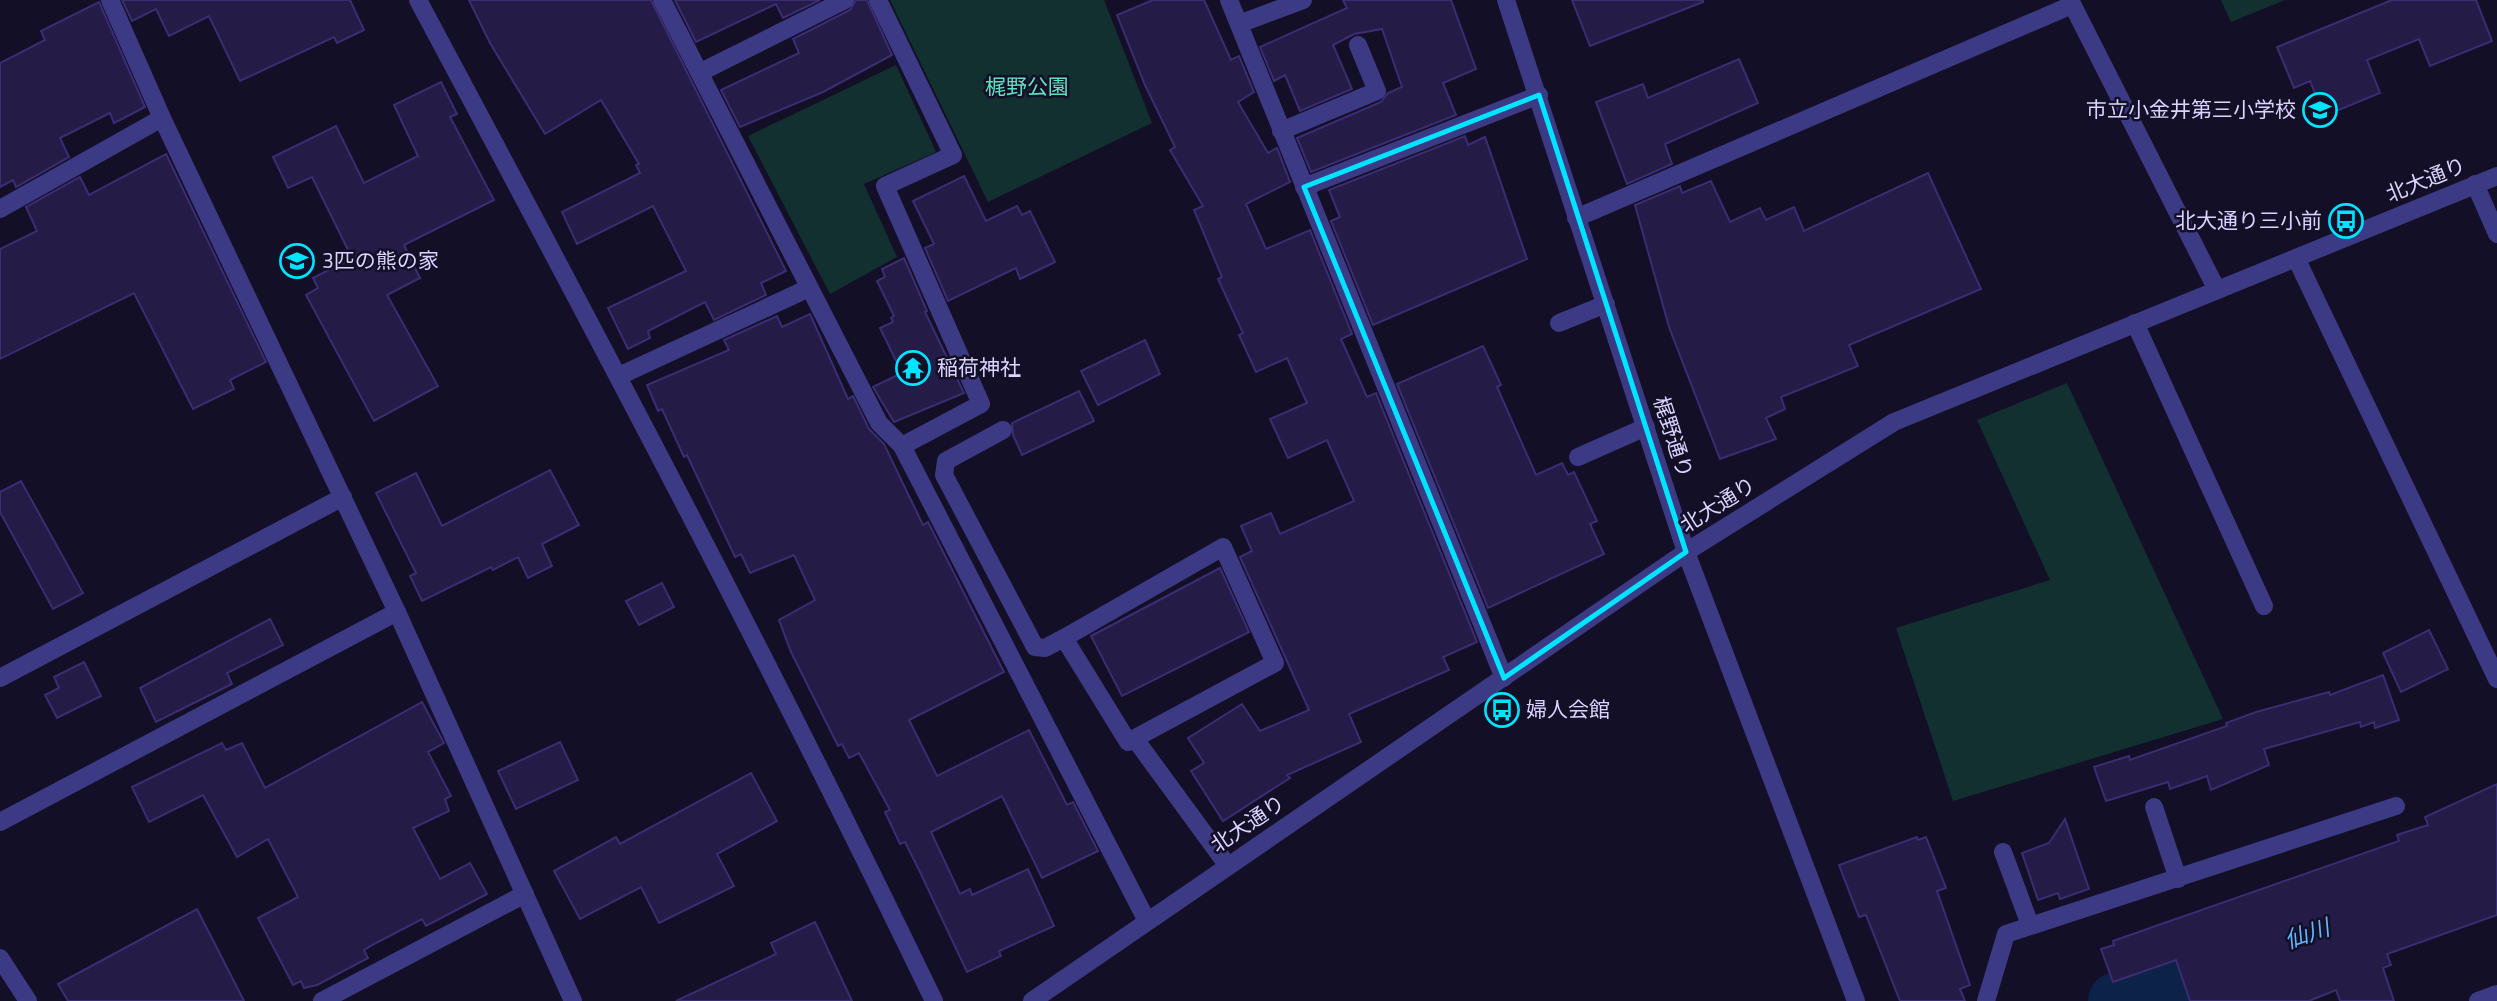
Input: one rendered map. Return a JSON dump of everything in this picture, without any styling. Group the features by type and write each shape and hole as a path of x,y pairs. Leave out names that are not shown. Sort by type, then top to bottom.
{"street":[{"path":"110,0 162,118 397,612 573,1001"},
{"path":"418,0 619,376 853,833 934,1001"},
{"path":"662,0 702,72 808,288 879,423 902,446 1147,921"},
{"path":"702,72 845,0"},
{"path":"878,0 953,155 884,186 981,404 902,446"},
{"path":"1229,0 1504,678"},
{"path":"1240,24 1303,0"},
{"name":"梶野通り","path":"1506,0 1686,552 1856,1001"},
{"path":"1576,218 2071,2 2217,290"},
{"path":"1281,131 1377,91 1358,45"},
{"path":"1304,187 1539,95"},
{"path":"0,209 162,118"},
{"name":"北大通り","path":"1032,1001 1686,552 1894,422 2497,176"},
{"path":"2475,184 2497,234"},
{"path":"2296,258 2497,679"},
{"path":"619,376 808,288"},
{"path":"1559,323 1606,304"},
{"path":"2135,323 2264,606"},
{"path":"1578,457 1646,428"},
{"path":"1003,430 946,461 944,475 1035,647 1045,648 1064,638 1223,547 1275,663 1128,742 1064,638"},
{"path":"0,678 342,497"},
{"path":"0,822 397,612"},
{"path":"1135,738 1228,866"},
{"path":"1986,1001 2006,934 2396,806"},
{"path":"2154,807 2178,879"},
{"path":"2003,852 2030,925"},
{"path":"322,1001 525,894"},
{"path":"0,958 28,1001"},
{"path":"2478,1001 2497,994"}],"highlighted area":[{"path":"1539,95 1686,552 1504,678 1304,187"}],"green space":[{"name":"梶野公園","path":"890,0 1104,0 1152,123 988,202"},
{"path":"2221,0 2285,0 2231,22"},
{"path":"896,65 936,152 864,184 897,257 830,294 748,136"},
{"path":"2067,383 2223,719 1953,801 1896,628 2050,580 1977,420"}],"building":[{"path":"122,0 350,0 364,30 337,43 334,37 240,81 209,16 169,36 156,9 132,21"},
{"path":"469,0 651,0 786,271 761,283 766,295 714,320 705,302 648,331 650,338 628,349 608,308 686,271 653,206 577,244 562,212 640,173 636,165 639,164 601,100 545,134 490,43"},
{"path":"675,0 820,0 783,18 776,4 696,42"},
{"path":"856,0 867,0 892,55 823,92 740,127 721,90 799,53 793,39 850,10"},
{"path":"1153,0 1204,0 1231,60 1239,56 1254,92 1238,102 1268,153 1277,148 1290,182 1246,204 1266,249 1310,230 1352,334 1341,339 1367,397 1376,393 1477,642 1443,657 1449,670 1349,714 1361,742 1287,775 1290,778 1223,821 1191,771 1204,763 1188,738 1242,704 1260,731 1309,710 1240,557 1252,551 1241,526 1271,513 1280,534 1354,501 1327,440 1288,458 1270,419 1307,403 1287,358 1256,372 1239,335 1243,333 1218,279 1222,277 1194,210 1203,206 1170,150 1175,147 1145,85 1117,15"},
{"path":"1343,0 1451,0 1476,69 1443,83 1456,115 1311,172 1297,138 1381,102 1388,93 1402,87 1382,29 1354,34 1333,45 1352,89 1300,111 1285,75 1274,81 1260,47 1347,8"},
{"path":"1572,0 1703,0 1703,2 1590,46"},
{"path":"2392,0 2476,0 2492,41 2430,66 2419,39 2367,60 2380,93 2324,116 2310,81 2294,88 2277,47"},
{"path":"99,2 145,107 114,123 110,113 60,138 69,157 16,187 13,180 0,187 0,63 45,40 41,31"},
{"path":"1739,59 1758,103 1665,144 1672,164 1627,184 1596,102 1643,84 1648,98"},
{"path":"441,82 457,114 450,117 494,200 404,245 420,278 387,295 438,386 374,421 306,295 318,288 313,278 352,258 312,177 288,188 273,157 336,126 364,183 418,156 394,105"},
{"path":"1465,136 1468,145 1485,137 1527,259 1373,325 1331,221 1340,217 1329,190"},
{"path":"166,154 266,362 230,380 234,389 193,409 134,293 0,359 0,249 37,231 26,207 80,177 89,195"},
{"path":"1928,173 1981,289 1849,345 1858,366 1781,397 1785,409 1766,418 1776,439 1720,459 1669,327 1635,205 1680,186 1682,193 1711,181 1730,222 1760,208 1766,220 1794,207 1804,231"},
{"path":"964,176 986,221 1017,206 1022,215 1030,211 1055,262 1020,279 1016,268 948,301 925,248 934,244 913,201"},
{"path":"904,258 927,311 925,312 964,393 894,422 873,387 902,373 880,328 893,322 891,318 894,316 877,281 885,277 882,269"},
{"path":"810,314 848,399 853,396 869,429 884,444 923,525 928,522 1004,672 909,720 937,776 1029,730 1067,805 1073,802 1098,851 1042,878 1002,796 931,832 960,894 970,889 972,895 1028,869 1054,926 999,951 1001,956 967,972 905,842 900,844 885,812 890,810 859,753 849,758 842,744 838,746 791,652 779,620 815,600 794,555 750,573 741,554 735,557 687,455 684,457 662,409 658,411 647,385 729,350 724,340 777,316 782,327"},
{"path":"1145,340 1160,374 1098,405 1081,371"},
{"path":"1483,346 1501,385 1497,387 1536,475 1562,463 1568,475 1574,472 1597,521 1590,524 1604,554 1488,608 1397,384"},
{"path":"1079,391 1094,421 1022,455 1013,435 1012,423"},
{"path":"550,470 579,525 542,544 552,566 528,578 518,557 493,570 491,567 422,601 410,576 416,573 376,493 416,473 442,526"},
{"path":"21,481 83,593 53,609 0,512 0,492"},
{"path":"1220,568 1249,632 1122,696 1091,636"},
{"path":"662,583 674,607 639,625 626,601"},
{"path":"270,619 283,645 227,673 232,684 156,722 140,688"},
{"path":"2429,630 2448,669 2401,692 2383,653"},
{"path":"84,662 101,696 57,718 45,695 59,688 54,677"},
{"path":"2383,675 2399,720 2375,728 2374,722 2361,727 2360,722 2264,749 2269,765 2211,790 2207,776 2170,789 2168,782 2106,801 2094,767 2129,756 2130,760 2227,726 2226,723 2256,712 2329,692 2330,695"},
{"path":"422,702 444,743 428,752 451,796 445,799 449,811 413,828 440,879 470,863 487,894 426,926 422,919 378,942 364,950 368,958 317,985 304,988 301,981 293,985 258,918 298,897 268,839 237,857 203,795 149,822 132,787 222,743 226,750 242,743 265,788"},
{"path":"560,742 578,780 516,809 498,771"},
{"path":"751,773 777,821 717,854 734,886 659,923 641,887 580,919 554,871 616,837 620,844"},
{"path":"2497,784 2497,915 2387,954 2391,965 2383,968 2394,1001 2340,1001 2336,990 2309,1001 2190,1001 2176,960 2113,982 2101,949 2114,945 2113,941 2399,841 2397,835 2428,825 2425,817"},
{"path":"2065,819 2089,889 2060,899 2058,893 2038,900 2022,853 2049,843"},
{"path":"1917,837 1918,840 1926,837 1946,888 1937,891 1970,985 1960,989 1965,1001 1900,1001 1866,915 1859,917 1839,865"},
{"path":"197,909 244,1001 68,1001 58,984"},
{"path":"815,922 852,1001 676,1001 776,954 771,943"}],"waterway":[{"name":"仙川","path":"2117,1001 2256,951"}],"place":[{"name":"市立小金井第三小学校","path":"2320,110"},
{"name":"北大通り三小前","path":"2346,221"},
{"name":"3匹の熊の家","path":"297,261"},
{"name":"稲荷神社","path":"913,368"},
{"name":"婦人会館","path":"1502,710"}]}
